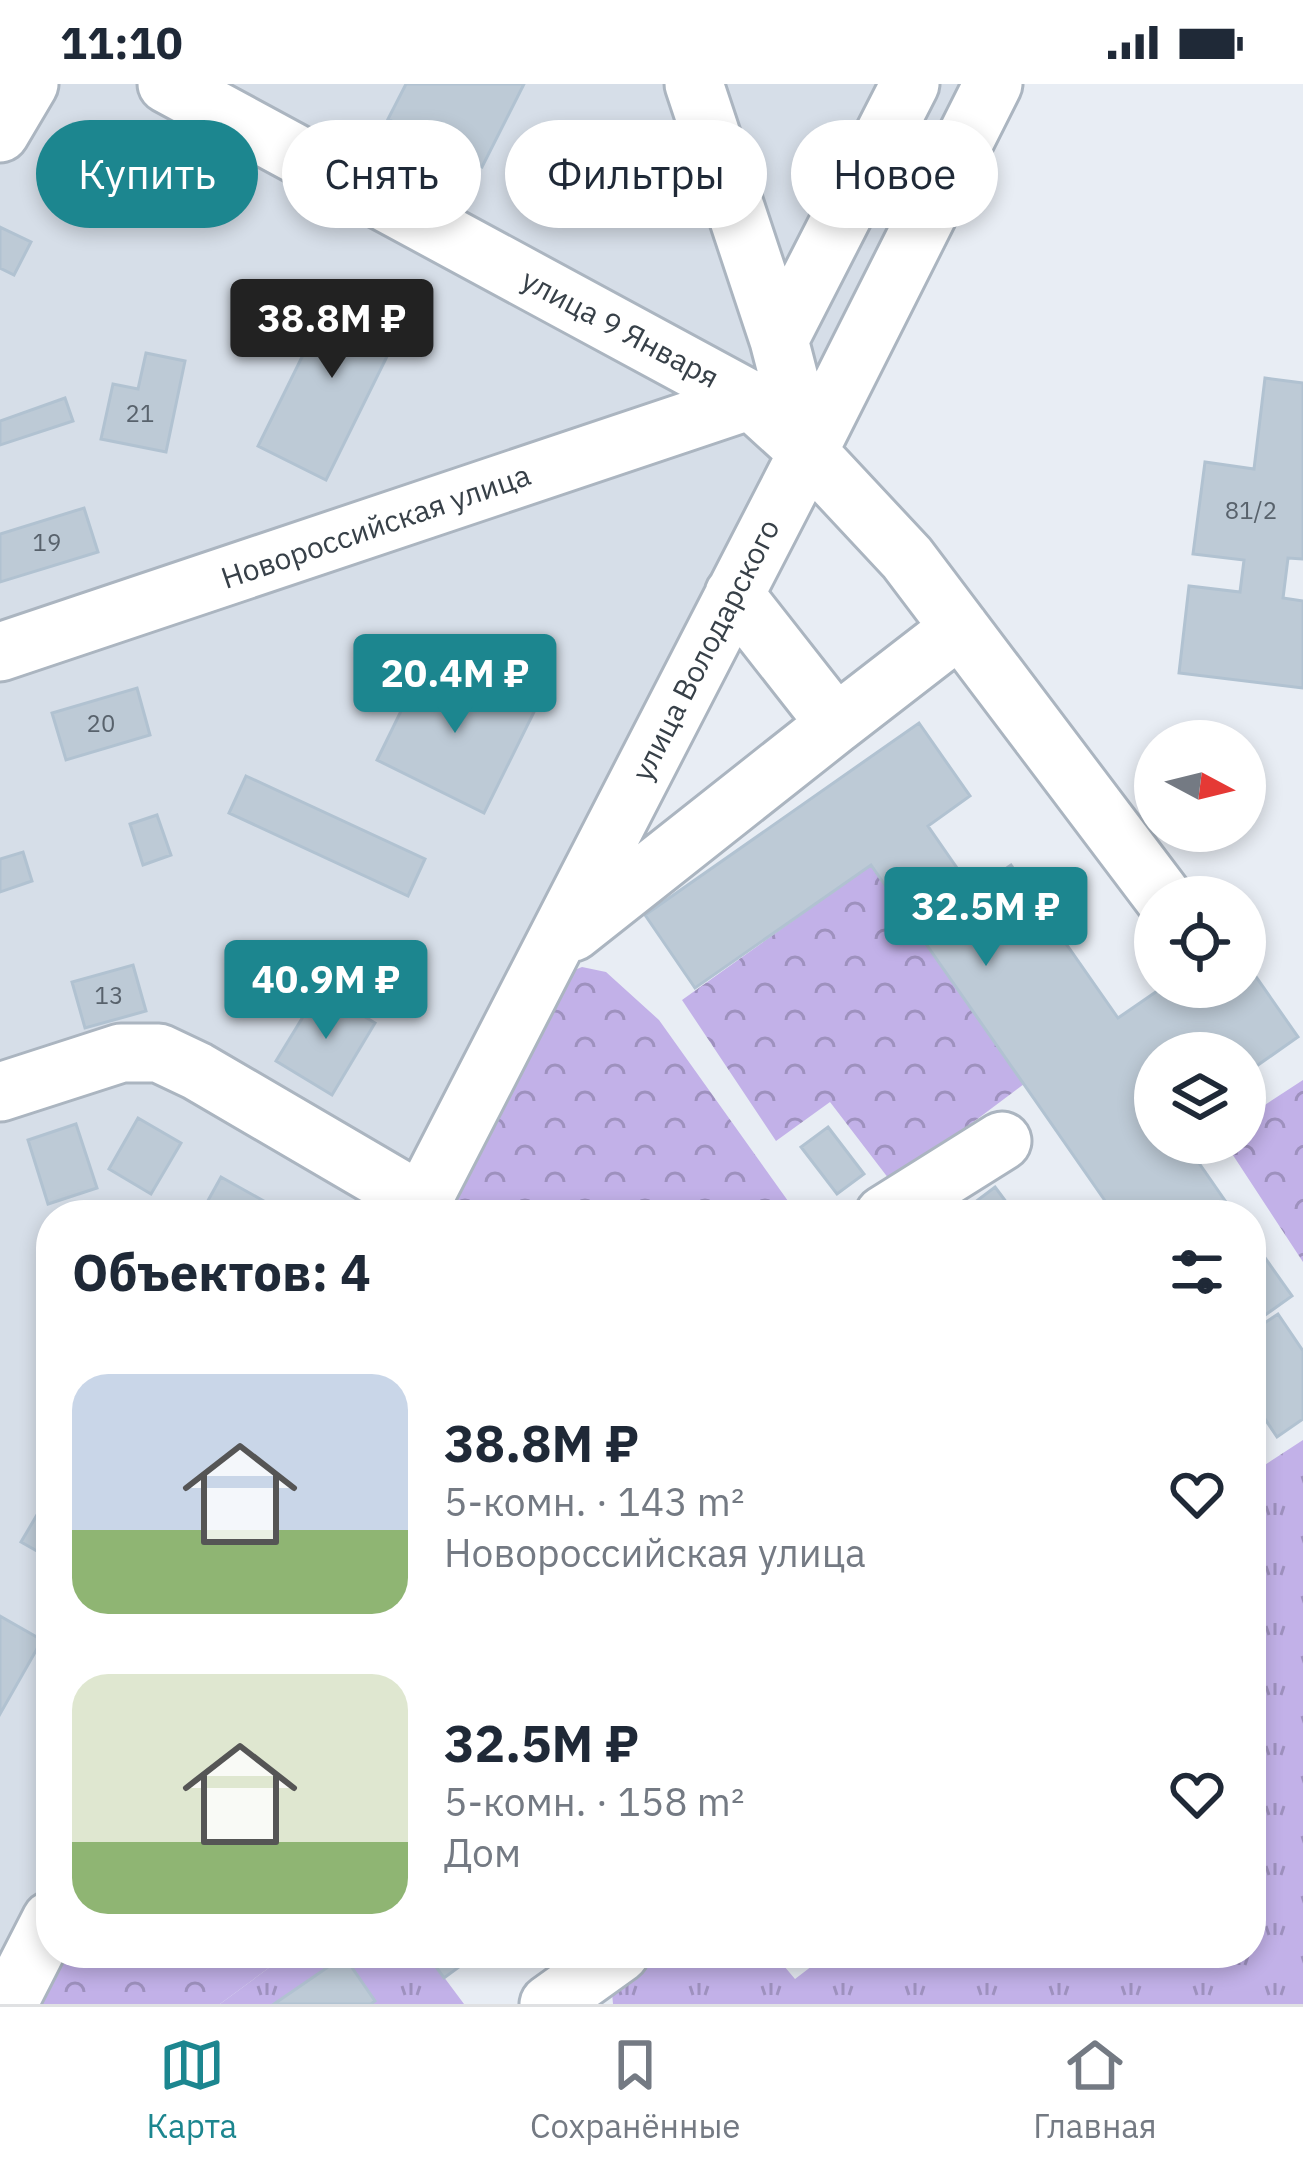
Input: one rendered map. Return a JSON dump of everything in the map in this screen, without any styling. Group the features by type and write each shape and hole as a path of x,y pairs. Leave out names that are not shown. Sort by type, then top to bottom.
{"street":[{"path":"0,133 29,84"},
{"name":"улица 9 Января","path":"167,84 752,400 907,558 1147,876"},
{"path":"694,84 779,340 808,452"},
{"path":"779,340 910,84"},
{"name":"улица Володарского","path":"423,1200 993,84"},
{"name":"Новороссийская улица","path":"0,652 752,400"},
{"path":"734,594 836,724"},
{"path":"551,950 960,628"},
{"path":"0,1092 121,1053 159,1053 197,1071 404,1200"},
{"path":"908,1200 1002,1141"},
{"path":"8,2004 36,1949"}],"shaded area":[{"path":"0,84 993,84 975,120 791,120 791,228 919,228 423,1200 36,1200 36,1945 0,2004"}],"green space":[{"path":"871,865 1024,1084 892,1183 830,1102 776,1141 682,1000"},
{"path":"582,967 606,972 659,1020 787,1200 449,1200 567,973"},
{"path":"1303,1080 1303,1262 1239,1164 1266,1164 1266,1104"},
{"path":"1303,1440 1303,2004 613,2004 610,1971 614,1968 786,1968 795,1979 809,1968 1266,1968 1266,1464"},
{"path":"52,1968 269,1968 220,2004 34,2004"},
{"path":"269,1968 437,1968 464,2004 220,2004"}],"building":[{"path":"406,84 524,84 482,167 481,120 388,119"},
{"path":"0,227 31,242 14,275 0,268"},
{"path":"339,282 407,316 326,480 258,446"},
{"path":"146,353 185,361 166,452 101,439 113,384 138,389"},
{"path":"1265,378 1303,383 1303,559 1288,558 1283,598 1303,601 1303,688 1179,673 1189,586 1240,592 1244,560 1193,554 1205,462 1254,469"},
{"path":"65,398 73,421 0,445 0,421"},
{"path":"84,508 98,552 0,582 0,534"},
{"path":"427,658 534,712 484,813 377,760"},
{"path":"137,688 150,735 66,760 52,713"},
{"path":"919,723 970,796 928,826 973,891 1011,865 1118,1018 1134,1007 1266,1008 1266,991 1298,1037 1266,1059 1266,1032 1134,1032 1134,1164 1200,1164 1225,1200 1105,1200 871,865 695,988 645,915"},
{"path":"246,776 425,859 408,896 229,813"},
{"path":"157,815 171,855 143,865 130,824"},
{"path":"23,852 32,881 0,892 0,859"},
{"path":"133,965 146,1011 85,1028 72,982"},
{"path":"320,989 375,1023 332,1095 276,1061"},
{"path":"138,1118 181,1143 151,1194 109,1169"},
{"path":"76,1124 97,1188 47,1200 28,1140"},
{"path":"828,1127 864,1174 837,1194 801,1147"},
{"path":"221,1177 262,1200 208,1200"},
{"path":"995,1187 1005,1200 978,1200"},
{"path":"1266,1259 1292,1296 1266,1314"},
{"path":"1278,1314 1303,1351 1303,1419 1277,1437 1266,1420 1266,1322"},
{"path":"36,1516 36,1550 21,1542"},
{"path":"0,1616 36,1637 36,1651 0,1714"},
{"path":"326,1968 352,1968 375,2001 371,2004 274,2004"},
{"path":"437,1968 458,1968 444,1978"}]}
